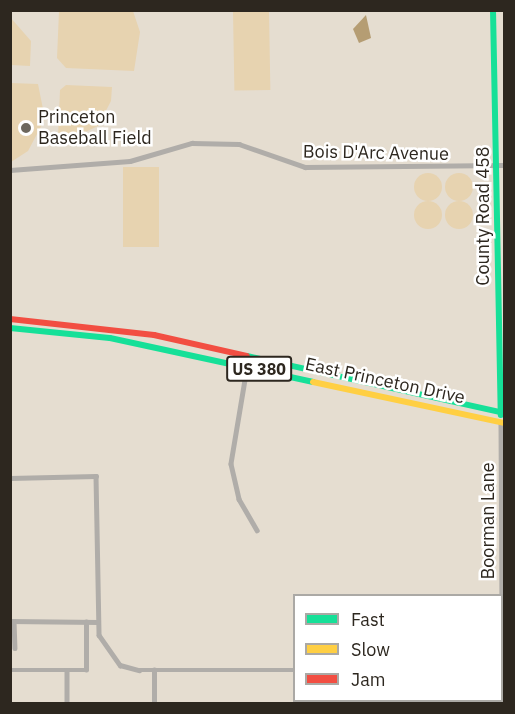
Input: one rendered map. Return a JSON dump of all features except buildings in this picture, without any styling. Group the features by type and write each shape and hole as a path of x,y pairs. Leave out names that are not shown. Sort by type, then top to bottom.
{"main road":[{"name":"County Road 458","path":"493,10 502,167 503,422"},
{"name":"East Princeton Drive","path":"10,319 153,335 503,412"},
{"name":"East Princeton Drive","path":"10,328 152,346 503,422"},
{"path":"152,346 153,335"}],"street":[{"name":"Bois D'Arc Avenue","path":"10,170 124,161 186,143 225,142 305,166 502,167"},
{"path":"249,356 231,464 239,499 257,530"},
{"name":"Boorman Lane","path":"501,594 501,438 503,422"},
{"path":"10,478 96,476 98,622 101,644 113,660 128,668 154,670 293,670"},
{"path":"15,648 12,621 98,622"},
{"path":"10,670 86,670 86,622"},
{"path":"67,670 67,704"},
{"path":"154,670 154,704"}],"shaded area":[{"path":"59,11 133,11 140,32 134,71 66,68 57,58"},
{"path":"269,11 270,90 234,91 233,12"},
{"path":"366,15 371,38 359,43 353,29"},
{"path":"10,17 31,41 30,66 11,65"},
{"name":"Princeton Baseball Field","path":"11,83 38,84 45,119 28,151 11,162"},
{"path":"66,85 112,87 111,101 98,126 72,138 58,137 60,90"},
{"path":"123,167 159,167 159,247 123,247"},
{"path":"428,173 438,177 442,187 438,197 428,201 418,197 414,187 418,177"},
{"path":"459,173 469,177 473,187 469,197 459,201 449,197 445,187 449,177"},
{"path":"428,201 438,205 442,215 438,225 428,229 418,225 414,215 418,205"},
{"path":"459,201 469,205 473,215 469,225 459,229 449,225 445,215 449,205"}],"traffic: fast":[{"path":"493,10 501,415"},
{"path":"10,328 110,338 313,382"},
{"path":"247,356 504,413"}],"traffic: slow":[{"path":"313,382 504,423"}],"traffic: jam":[{"path":"10,319 154,335 247,356"}],"place":[{"name":"Princeton Baseball Field","path":"26,128"}]}
